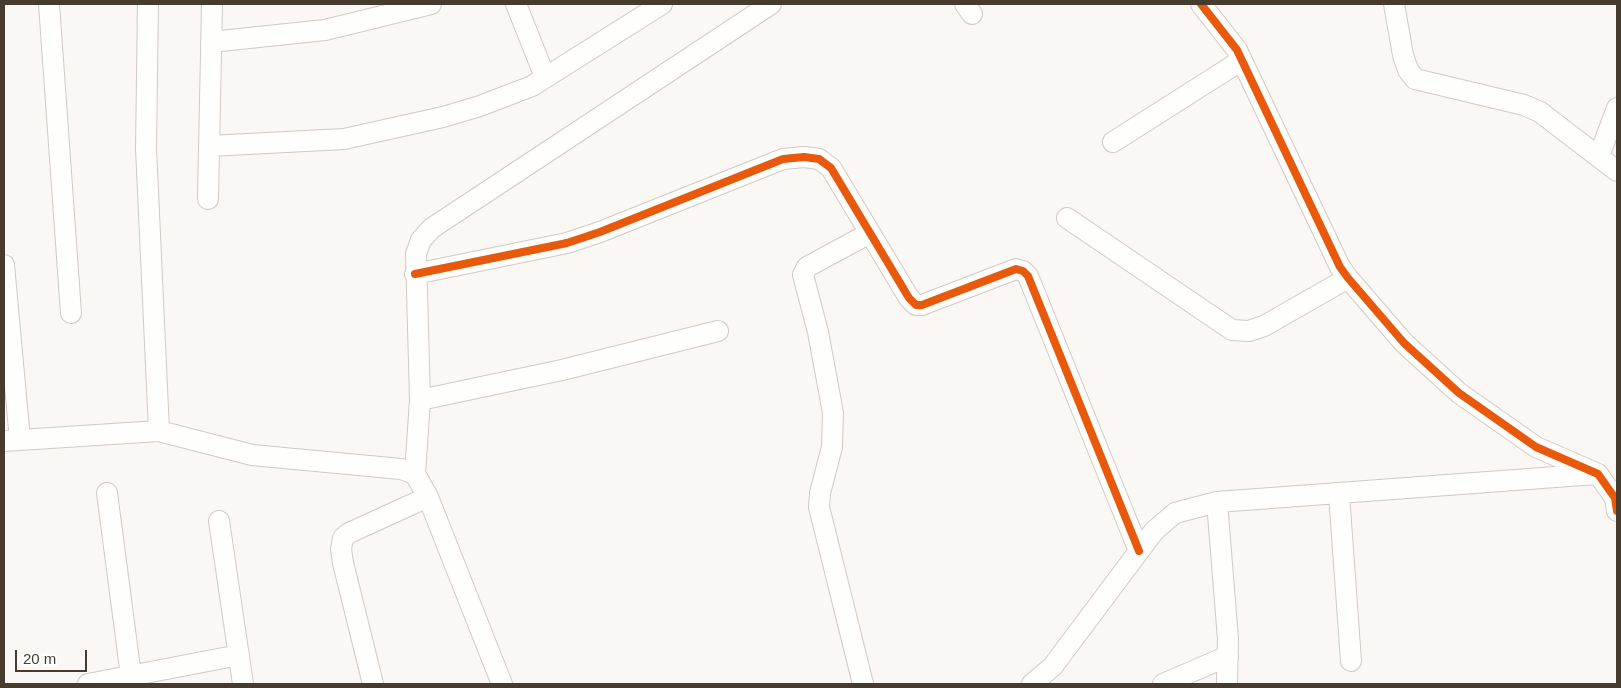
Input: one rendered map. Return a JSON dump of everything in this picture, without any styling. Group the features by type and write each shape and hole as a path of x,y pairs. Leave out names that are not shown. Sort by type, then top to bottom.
{"street":[{"path":"49,4 71,313"},
{"path":"148,4 146,148 159,432"},
{"path":"208,199 212,4"},
{"path":"211,42 325,30 431,4"},
{"path":"516,4 545,77"},
{"path":"209,146 344,139 444,117 480,106 532,86 662,4"},
{"path":"502,684 428,497 414,474 420,400 415,274 416,254 421,240 432,228 771,4"},
{"path":"1201,4 1237,50 1340,267 1348,278 1404,343 1459,392 1536,447 1598,474 1617,502"},
{"path":"1394,4 1403,55 1408,70 1416,79 1524,105 1540,112 1617,170"},
{"path":"1114,142 1242,60"},
{"path":"1599,156 1617,108"},
{"path":"415,274 567,243 600,232 783,159 804,157 819,159 831,168 909,298 916,305 922,305 1016,269 1023,271 1028,276 1139,551"},
{"path":"1067,218 1232,330 1249,331 1264,326 1348,278"},
{"path":"863,684 819,507 820,493 832,447 833,413 818,332 803,275 807,267 870,233"},
{"path":"4,265 12,440 159,432 252,455 401,469 414,474"},
{"path":"420,400 562,370 718,331"},
{"path":"1032,684 1053,666 1154,530 1175,513 1217,502 1598,474"},
{"path":"107,493 131,676"},
{"path":"1339,494 1351,661"},
{"path":"373,684 343,562 341,549 343,538 349,533 428,497"},
{"path":"1217,502 1228,656 1227,684"},
{"path":"218,521 243,684"},
{"path":"88,684 239,655"},
{"path":"1163,684 1228,656"}],"cycle path":[{"path":"1201,4 1237,50 1340,267 1348,278 1404,343 1459,393 1536,447 1598,474 1615,498 1617,511"},
{"path":"415,274 567,243 600,232 783,159 804,157 819,159 831,168 909,298 916,305 922,305 1016,269 1023,271 1028,276 1139,551"}]}
